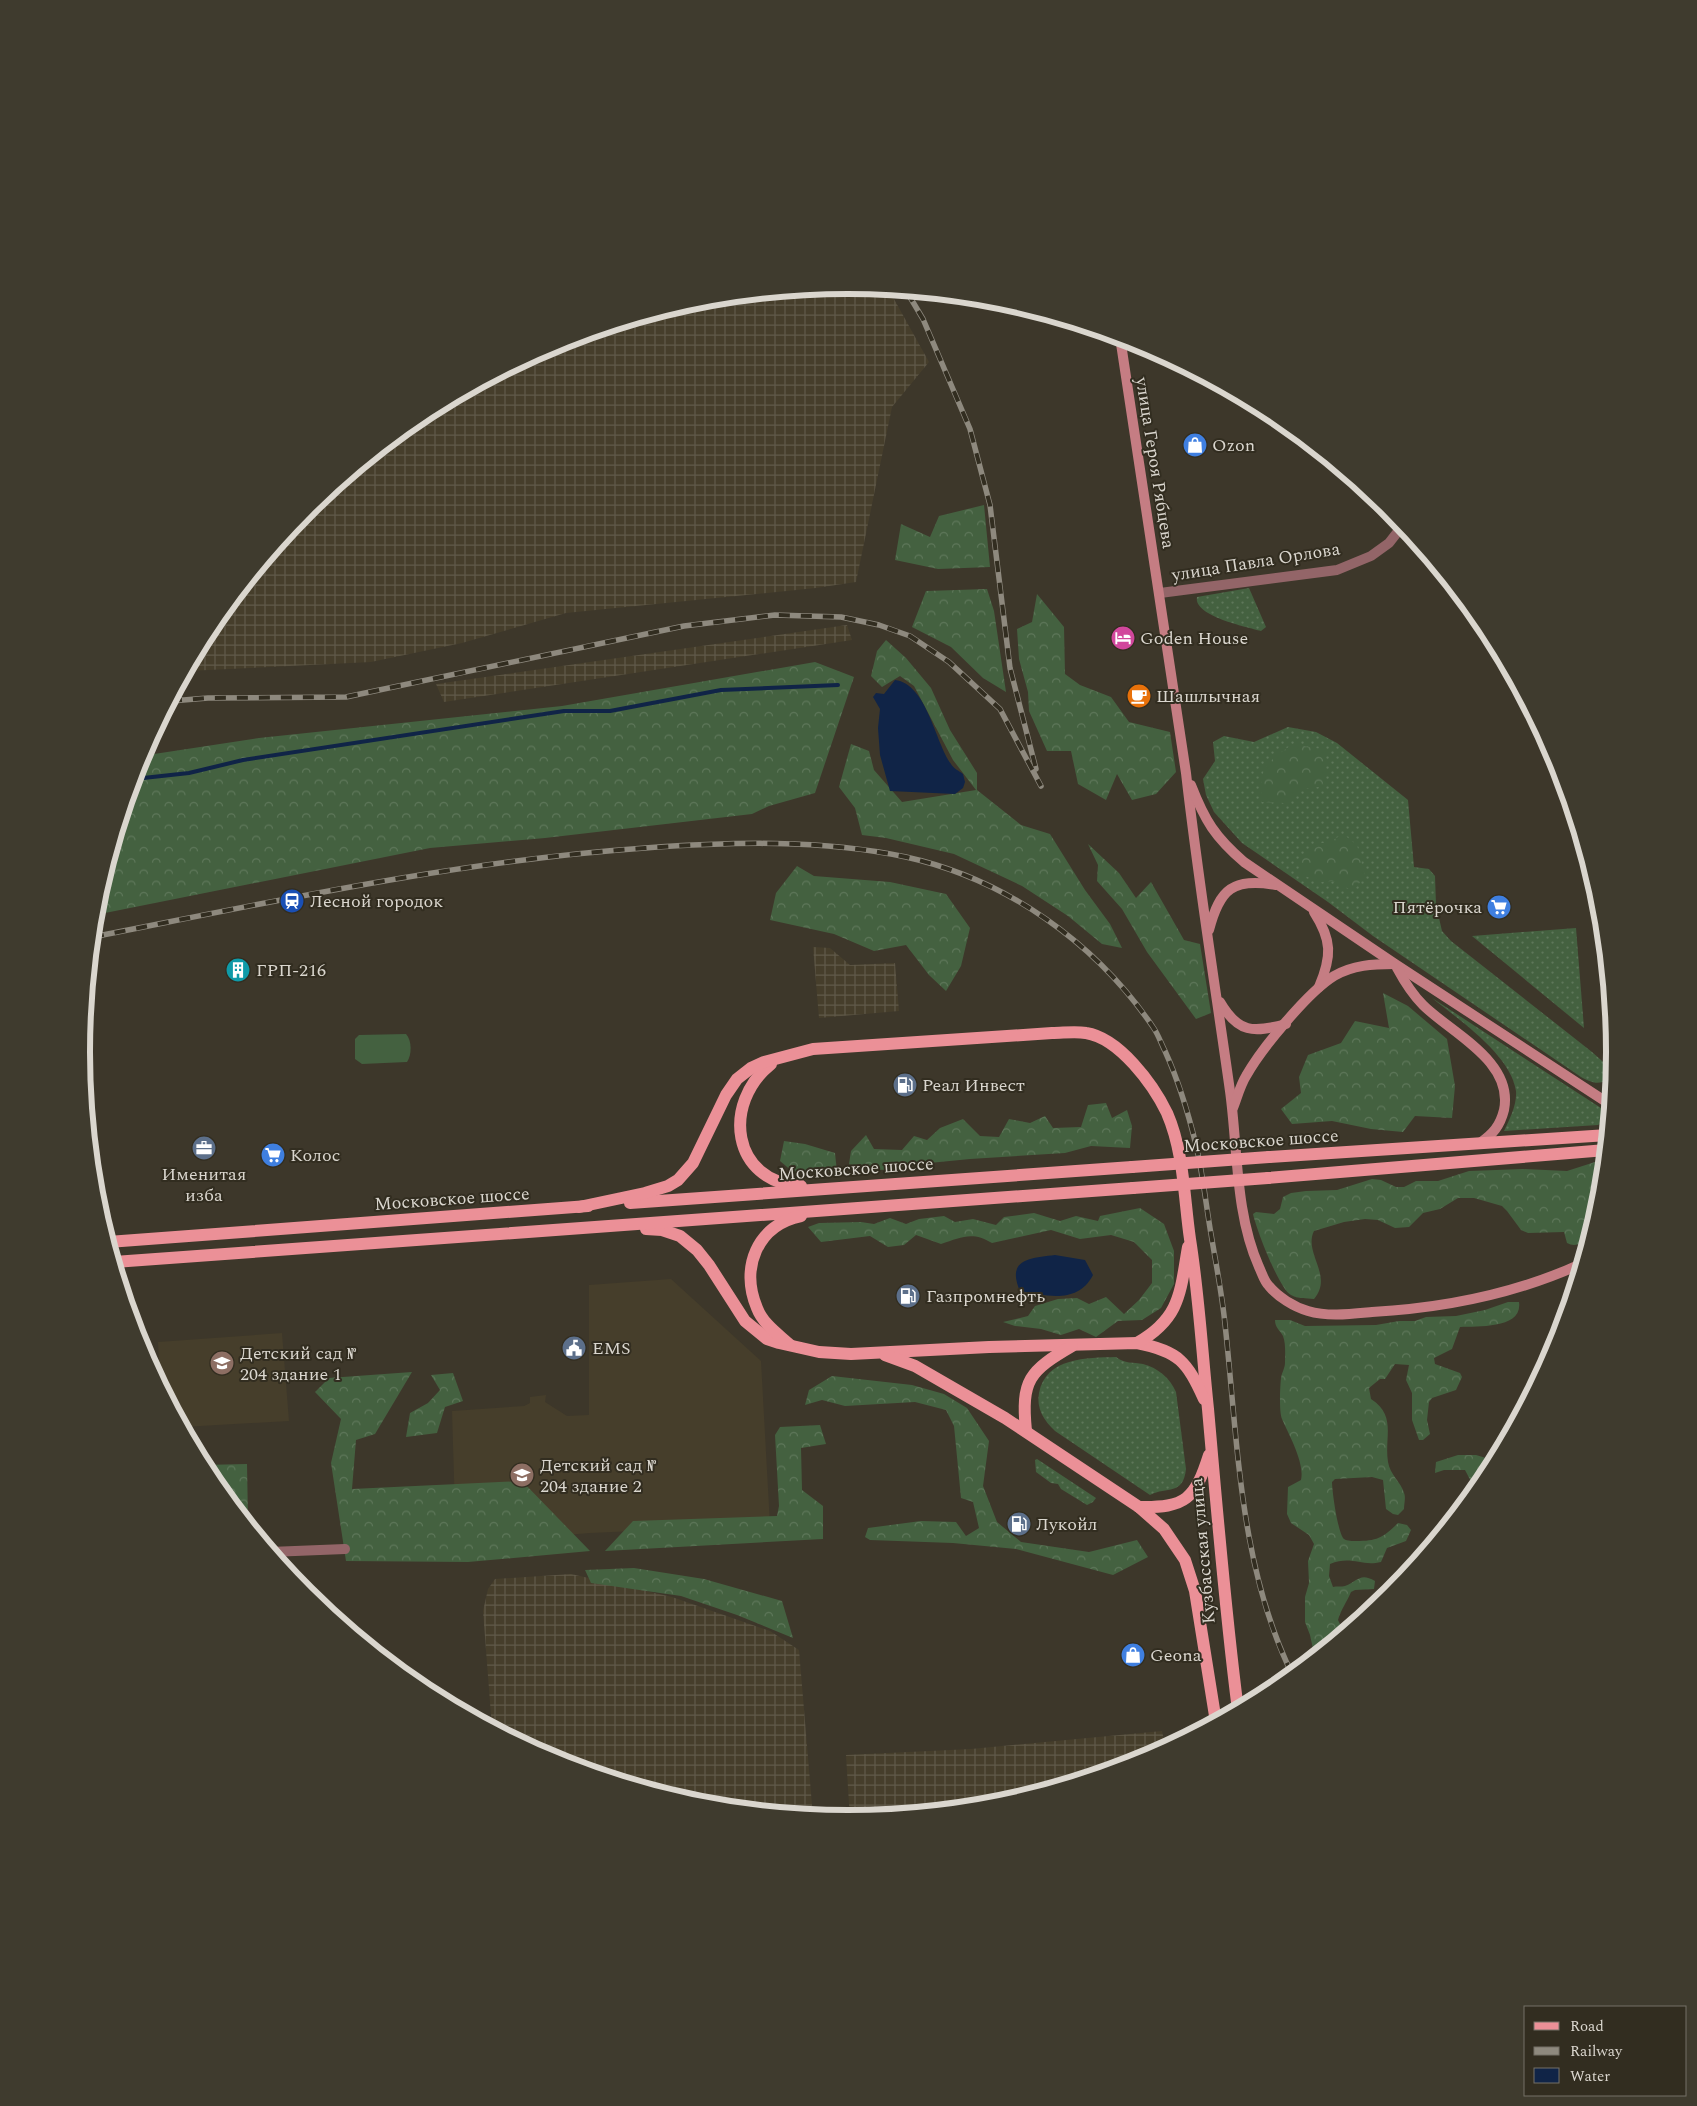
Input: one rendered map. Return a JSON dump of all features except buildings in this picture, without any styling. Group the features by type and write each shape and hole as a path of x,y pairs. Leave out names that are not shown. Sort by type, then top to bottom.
{"main road":[{"name":"улица Героя Рябцева","path":"1121,346 1186,773"},
{"path":"1186,773 1202,813 1223,844 1244,862 1395,964 1605,1101"},
{"path":"1186,773 1232,1110 1243,1212 1251,1249 1268,1286 1289,1304 1307,1311 1326,1314 1415,1309 1518,1289 1576,1266"},
{"path":"1207,936 1215,908 1228,891 1243,883 1256,882 1280,886"},
{"path":"1312,908 1324,927 1328,941 1329,955 1319,988"},
{"path":"1232,1110 1245,1078 1257,1059 1319,988 1336,976 1353,968 1371,964 1395,964"},
{"path":"1395,964 1407,986 1424,1006 1472,1044 1489,1062 1501,1081 1505,1095 1501,1121 1492,1134 1478,1144"},
{"path":"1216,996 1226,1013 1236,1024 1250,1029 1266,1029 1286,1024"},
{"path":"579,1207 646,1193 668,1186 678,1180 692,1163 726,1095 737,1079 751,1068 777,1059 813,1050 1052,1033 1086,1033 1106,1039 1130,1059 1167,1113 1177,1145 1185,1187 1197,1283 1212,1448 1200,1482 1191,1495 1165,1508 1139,1507 1026,1431 923,1370 880,1353"},
{"path":"777,1059 758,1075 747,1091 741,1108 740,1126 743,1145 749,1158 761,1173 774,1180 794,1186 836,1188"},
{"name":"Московское шоссе","path":"114,1242 1269,1157 1602,1135"},
{"name":"Московское шоссе","path":"120,1262 1268,1178 1601,1150"},
{"path":"1574,1153 1600,1156"},
{"path":"790,1345 767,1324 757,1309 752,1293 749,1272 754,1252 766,1235 790,1218 834,1209"},
{"path":"582,1228 662,1230 680,1236 697,1250 745,1320 754,1330 767,1339 818,1352 880,1353 989,1347 1138,1343 1158,1347 1179,1358 1191,1372 1207,1406"},
{"path":"1138,1343 1156,1333 1169,1318 1178,1297 1190,1237"},
{"path":"1026,1431 1023,1407 1025,1390 1032,1375 1044,1362 1073,1345"},
{"name":"Кузбасская улица","path":"1212,1448 1222,1579 1237,1704"},
{"name":"Кузбасская улица","path":"1139,1507 1164,1529 1185,1560 1196,1591 1215,1717"}],"street":[{"name":"улица Павла Орлова","path":"1160,593 1336,570 1371,556 1389,543 1398,531"},
{"path":"277,1552 344,1549"}],"shaded area":[{"path":"848,294 892,296 929,362 892,407 856,582 816,588 566,613 462,643 371,662 194,671 247,591 278,553 312,517 348,483 387,451 427,422 469,396 558,352 652,320 749,301"},
{"path":"847,625 852,640 444,702 436,684"},
{"path":"813,947 830,948 850,965 895,963 899,1011 819,1018"},
{"path":"671,1279 761,1361 770,1525 590,1533 456,1544 452,1411 524,1406 530,1403 530,1397 546,1395 545,1402 567,1416 589,1415 589,1285"},
{"name":"Детский сад № 204 здание 1","path":"282,1333 289,1421 189,1427 159,1368 158,1342"},
{"path":"571,1574 672,1597 770,1631 799,1650 812,1810 749,1805 652,1786 558,1754 492,1722 483,1611 488,1589 495,1579"},
{"path":"1162,1731 1164,1742 1139,1754 1092,1771 1045,1786 996,1797 948,1805 898,1810 849,1811 846,1755 971,1749"}],"green space":[{"path":"984,505 990,567 938,569 895,560 901,524 930,537 939,516"},
{"path":"1249,588 1266,627 1261,631 1222,620 1203,610 1198,604 1197,597"},
{"path":"987,589 994,611 1006,692 983,678 951,647 912,627 926,591"},
{"path":"1037,594 1064,627 1065,674 1080,685 1111,697 1129,722 1170,732 1176,772 1156,794 1132,800 1117,774 1106,800 1078,784 1071,751 1047,751 1029,711 1028,692 1019,659 1017,629 1032,622"},
{"path":"886,640 906,658 931,688 950,730 977,773 977,790 1021,825 1050,834 1085,890 1110,924 1122,948 1102,944 1068,916 1022,886 954,854 886,838 862,835 855,808 839,787 851,744 869,751 874,770 902,802 976,790 953,760 914,686 900,676 882,687 871,676 877,651"},
{"path":"815,662 854,677 815,793 769,806 752,814 545,838 430,848 103,913 116,857 130,809 152,754 259,738 562,706"},
{"path":"1288,727 1316,732 1337,743 1408,800 1414,867 1429,869 1435,876 1436,905 1442,931 1451,941 1607,1065 1606,1080 1598,1083 1581,1077 1373,936 1328,902 1242,843 1214,812 1206,795 1203,779 1215,761 1213,742 1224,736 1254,742"},
{"path":"1293,744 1326,750 1325,786 1303,789 1284,803 1262,802 1261,781 1266,767 1270,761"},
{"path":"1343,834 1357,845 1365,876 1353,891 1333,881 1320,882 1300,874 1301,858 1316,843 1328,843"},
{"path":"1088,844 1119,873 1136,898 1151,882 1184,940 1200,944 1211,1013 1196,1019 1147,952 1122,909 1097,881 1098,865"},
{"path":"797,866 814,876 890,882 946,894 970,928 961,966 946,991 929,975 906,945 874,951 834,934 770,920 776,893"},
{"path":"1576,928 1584,1028 1472,936"},
{"path":"1383,993 1408,1006 1447,1039 1455,1086 1452,1118 1415,1116 1403,1132 1371,1129 1332,1121 1292,1124 1281,1109 1301,1093 1299,1077 1308,1055 1341,1043 1355,1021 1389,1028"},
{"path":"1432,998 1601,1108 1604,1113 1604,1121 1598,1125 1504,1131 1513,1111 1515,1101 1516,1091 1512,1078 1494,1051 1469,1027"},
{"path":"406,1034 411,1048 407,1062 362,1064 355,1059 355,1039 359,1035"},
{"path":"1106,1103 1112,1118 1127,1110 1132,1126 1130,1148 1091,1146 1065,1153 970,1159 919,1164 886,1170 865,1169 849,1164 851,1151 866,1135 874,1149 902,1150 914,1136 927,1140 940,1128 963,1119 980,1136 999,1137 1009,1119 1030,1123 1045,1116 1053,1128 1081,1127 1088,1105"},
{"path":"784,1141 805,1144 835,1153 837,1172 793,1172 780,1161"},
{"path":"1599,1162 1582,1243 1573,1245 1567,1243 1564,1232 1528,1233 1521,1230 1502,1206 1474,1198 1458,1198 1440,1209 1423,1213 1409,1227 1395,1228 1378,1220 1365,1219 1344,1222 1314,1231 1312,1248 1321,1282 1314,1299 1291,1295 1280,1282 1253,1214 1256,1212 1274,1214 1280,1209 1283,1197 1291,1193 1337,1190 1372,1179 1381,1180 1396,1187 1404,1187 1416,1181 1438,1181 1469,1171 1523,1169 1567,1171"},
{"path":"1140,1208 1164,1224 1174,1251 1174,1284 1161,1308 1142,1320 1118,1321 1096,1337 1079,1329 1061,1335 1003,1322 1028,1316 1035,1306 1058,1299 1077,1298 1089,1304 1106,1297 1124,1314 1139,1300 1152,1283 1152,1260 1134,1242 1111,1235 1080,1239 1051,1230 992,1243 979,1237 967,1236 941,1244 916,1235 904,1245 888,1247 870,1236 821,1242 808,1227 819,1223 861,1222 874,1224 890,1218 906,1224 919,1219 944,1216 955,1222 973,1219 996,1225 1004,1217 1034,1213 1060,1221 1076,1216 1098,1221 1100,1216"},
{"path":"1508,1302 1519,1302 1518,1311 1507,1322 1488,1326 1460,1327 1452,1349 1434,1358 1435,1364 1460,1373 1462,1377 1456,1390 1432,1398 1429,1402 1427,1420 1430,1434 1423,1440 1419,1440 1412,1420 1412,1393 1406,1380 1409,1365 1395,1364 1385,1379 1380,1379 1369,1388 1371,1399 1384,1412 1387,1420 1388,1462 1405,1495 1404,1509 1398,1515 1386,1509 1383,1480 1372,1477 1335,1479 1332,1482 1332,1487 1340,1529 1344,1539 1348,1541 1379,1538 1398,1523 1407,1525 1411,1530 1406,1541 1387,1548 1381,1562 1344,1561 1330,1564 1329,1576 1333,1587 1345,1586 1359,1578 1366,1577 1375,1581 1374,1589 1351,1592 1338,1620 1341,1626 1347,1624 1314,1651 1305,1622 1305,1597 1309,1583 1308,1561 1314,1544 1309,1535 1291,1523 1287,1514 1288,1487 1301,1480 1302,1473 1299,1457 1281,1416 1280,1387 1285,1365 1285,1346 1283,1336 1275,1320 1290,1320 1305,1326 1376,1325 1399,1321 1415,1321 1426,1317 1456,1316 1485,1310"},
{"path":"1116,1357 1126,1362 1143,1364 1154,1368 1167,1378 1176,1392 1186,1469 1182,1483 1178,1487 1150,1495 1055,1431 1042,1414 1038,1399 1039,1393 1043,1381 1050,1372 1059,1366 1081,1359"},
{"path":"412,1372 375,1434 356,1440 352,1489 522,1481 590,1551 468,1562 346,1561 331,1463 341,1419 315,1392 329,1378"},
{"path":"453,1373 463,1401 445,1407 437,1433 406,1437 410,1413 428,1403 440,1390 431,1375"},
{"path":"832,1376 912,1385 944,1394 967,1408 989,1441 983,1486 997,1522 1021,1542 1089,1552 1137,1540 1148,1557 1113,1575 1016,1549 953,1543 870,1540 865,1537 868,1528 921,1521 956,1522 966,1536 979,1528 973,1502 961,1498 954,1426 946,1410 915,1402 845,1406 822,1400 805,1405 809,1390"},
{"path":"820,1425 826,1444 801,1448 802,1490 823,1506 823,1539 605,1551 633,1521 777,1516 779,1506 775,1435 780,1427"},
{"path":"1458,1455 1476,1455 1486,1458 1487,1460 1472,1484 1465,1470 1444,1470 1435,1473 1436,1462"},
{"path":"1037,1459 1096,1498 1087,1505 1061,1489 1058,1484 1051,1483 1036,1472 1035,1460"},
{"path":"247,1464 248,1516 218,1474 212,1465"},
{"path":"263,1535 273,1542 272,1545"},
{"path":"634,1568 704,1579 782,1601 793,1638 737,1615 681,1596 591,1583 585,1570"}],"water":[{"path":"895,680 906,684 923,703 945,754 951,764 963,774 965,782 963,788 955,794 890,791 880,755 878,728 880,709 873,697 876,693 884,694"},
{"path":"1055,1255 1085,1260 1093,1275 1087,1284 1071,1294 1061,1296 1020,1291 1016,1280 1018,1266 1029,1259"}],"waterway":[{"path":"142,778 189,773 243,760 564,711 610,711 721,690 838,685"}],"railway":[{"path":"910,297 923,319 970,429 990,505 1010,668 1036,769"},
{"path":"178,700 208,698 346,697 684,626 775,615 841,617 879,625 910,636 949,662 1000,709 1041,786"},
{"path":"99,936 299,896 436,872 575,854 710,844 809,845 874,851 943,867 979,881 1013,898 1046,919 1076,942 1130,996 1153,1027 1179,1086 1198,1156 1221,1290 1238,1458 1251,1548 1261,1592 1275,1634 1290,1669"}],"place":[{"name":"Ozon","path":"1195,445"},
{"name":"Goden House","path":"1123,638"},
{"name":"Шашлычная","path":"1139,696"},
{"name":"Лесной городок","path":"292,901"},
{"name":"Пятёрочка","path":"1499,907"},
{"name":"ГРП-216","path":"238,970"},
{"name":"Реал Инвест","path":"905,1085"},
{"name":"Именитая изба","path":"204,1148"},
{"name":"Колос","path":"273,1155"},
{"name":"Газпромнефть","path":"908,1296"},
{"name":"EMS","path":"574,1348"},
{"name":"Детский сад № 204 здание 1","path":"222,1363"},
{"name":"Детский сад № 204 здание 2","path":"522,1475"},
{"name":"Лукойл","path":"1019,1524"},
{"name":"Geona","path":"1133,1655"}]}
